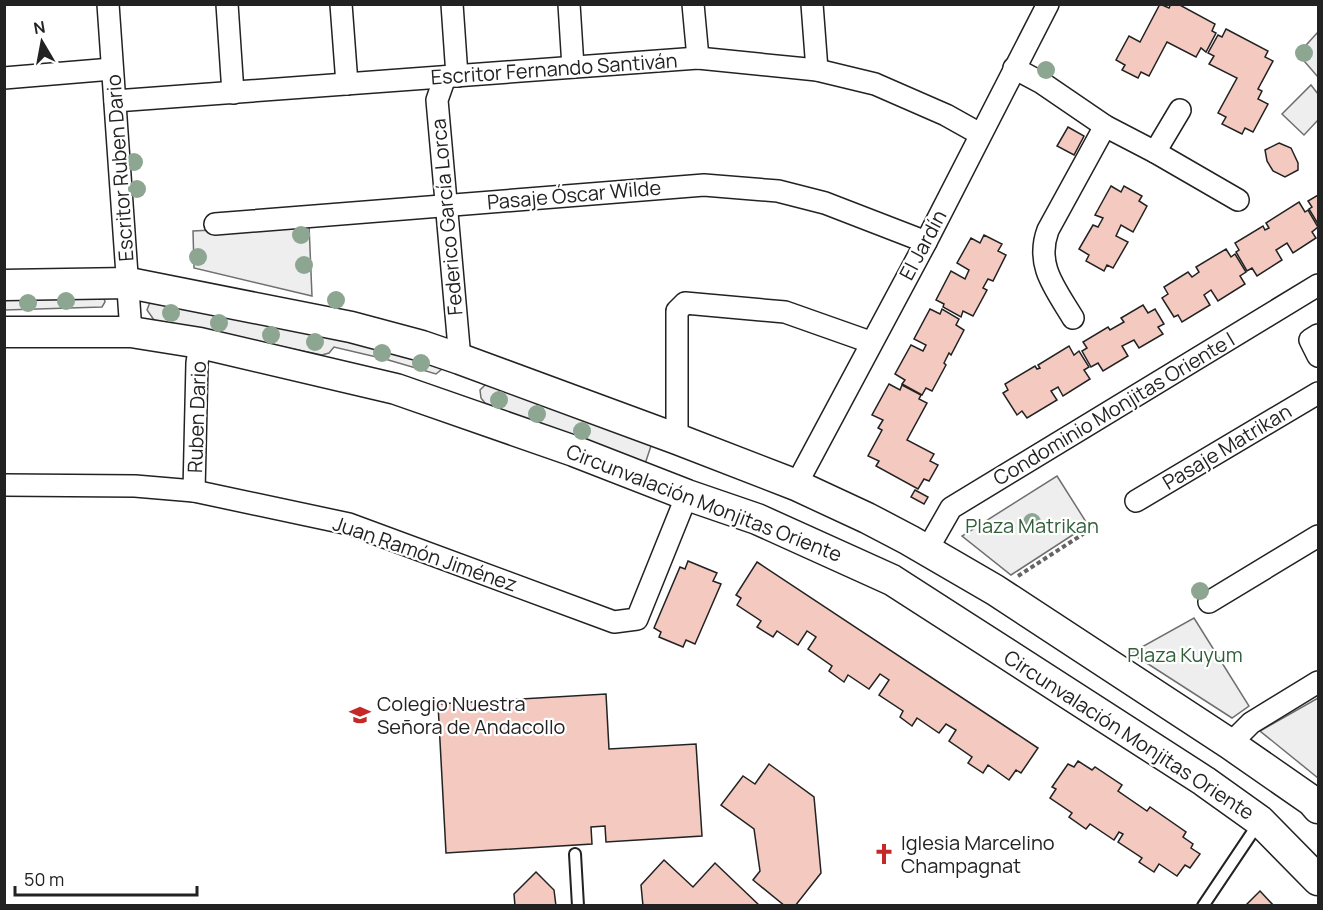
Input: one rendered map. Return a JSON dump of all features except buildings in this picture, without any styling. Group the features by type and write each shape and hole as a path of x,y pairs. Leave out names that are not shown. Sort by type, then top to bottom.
{"street":[{"name":"Escritor Ruben Dario","path":"108,4 131,332"},
{"path":"227,4 233,93"},
{"path":"341,4 347,84"},
{"name":"Federico García Lorca","path":"452,4 451,76 437,100 460,359"},
{"path":"569,4 573,67"},
{"path":"693,4 698,58"},
{"path":"812,4 817,70"},
{"name":"El Jardín","path":"796,485 870,342 926,242 1048,4"},
{"name":"Escritor Fernando Santiván","path":"115,101 698,58 817,70 874,84 945,115 980,134"},
{"path":"1014,68 1042,82 1105,126 1238,200"},
{"path":"4,78 112,69"},
{"path":"1155,152 1180,110"},
{"path":"1072,318 1045,269 1042,245 1105,126"},
{"name":"Pasaje Óscar Wilde","path":"215,224 704,185 778,192 825,203 926,242"},
{"path":"4,285 129,283 351,327 460,359 796,485 867,518 927,550 1004,596 1230,744 1312,801 1318,808"},
{"name":"Condominio Monjitas Oriente I","path":"927,550 951,508 1318,285"},
{"path":"677,439 677,311 685,303 785,312 870,342"},
{"name":"Circunvalación Monjitas Oriente","path":"4,332 131,332 200,343 396,389 574,451 687,495 758,519 892,580 1204,781 1260,821 1318,880"},
{"name":"Ruben Dario","path":"194,491 197,363 200,343"},
{"path":"396,389 457,390 460,381 460,359"},
{"name":"Pasaje Matrikan","path":"1136,501 1318,393"},
{"name":"Juan Ramón Jiménez","path":"4,485 135,486 194,491 349,524 614,622 637,619 687,495"},
{"path":"1209,602 1318,536"},
{"path":"1230,744 1251,723 1318,682"}],"lane":[{"path":"1203,906 1260,821"},
{"path":"575,854 578,906"}],"path":[{"path":"1015,578 1094,526"}],"green space":[{"path":"1318,32 1318,77 1298,54"},
{"path":"1311,85 1318,94 1318,120 1304,135 1282,114"},
{"path":"309,225 312,296 194,268 193,231"},
{"path":"4,295 104,298 105,302 102,307 5,310"},
{"path":"150,302 374,345 441,366 442,369 436,374 334,347 329,353 322,355 154,320 147,310"},
{"path":"486,384 652,443 645,464 485,403 481,398 480,390"},
{"name":"Plaza Matrikan","path":"1057,476 1088,525 1011,575 962,536"},
{"name":"Plaza Kuyum","path":"1194,618 1249,706 1232,718 1131,653"},
{"path":"1318,698 1318,778 1260,731"}],"place":[{"name":"Colegio Nuestra Señora de Andacollo","path":"360,715"},
{"name":"Iglesia Marcelino Champagnat","path":"884,854"}]}
